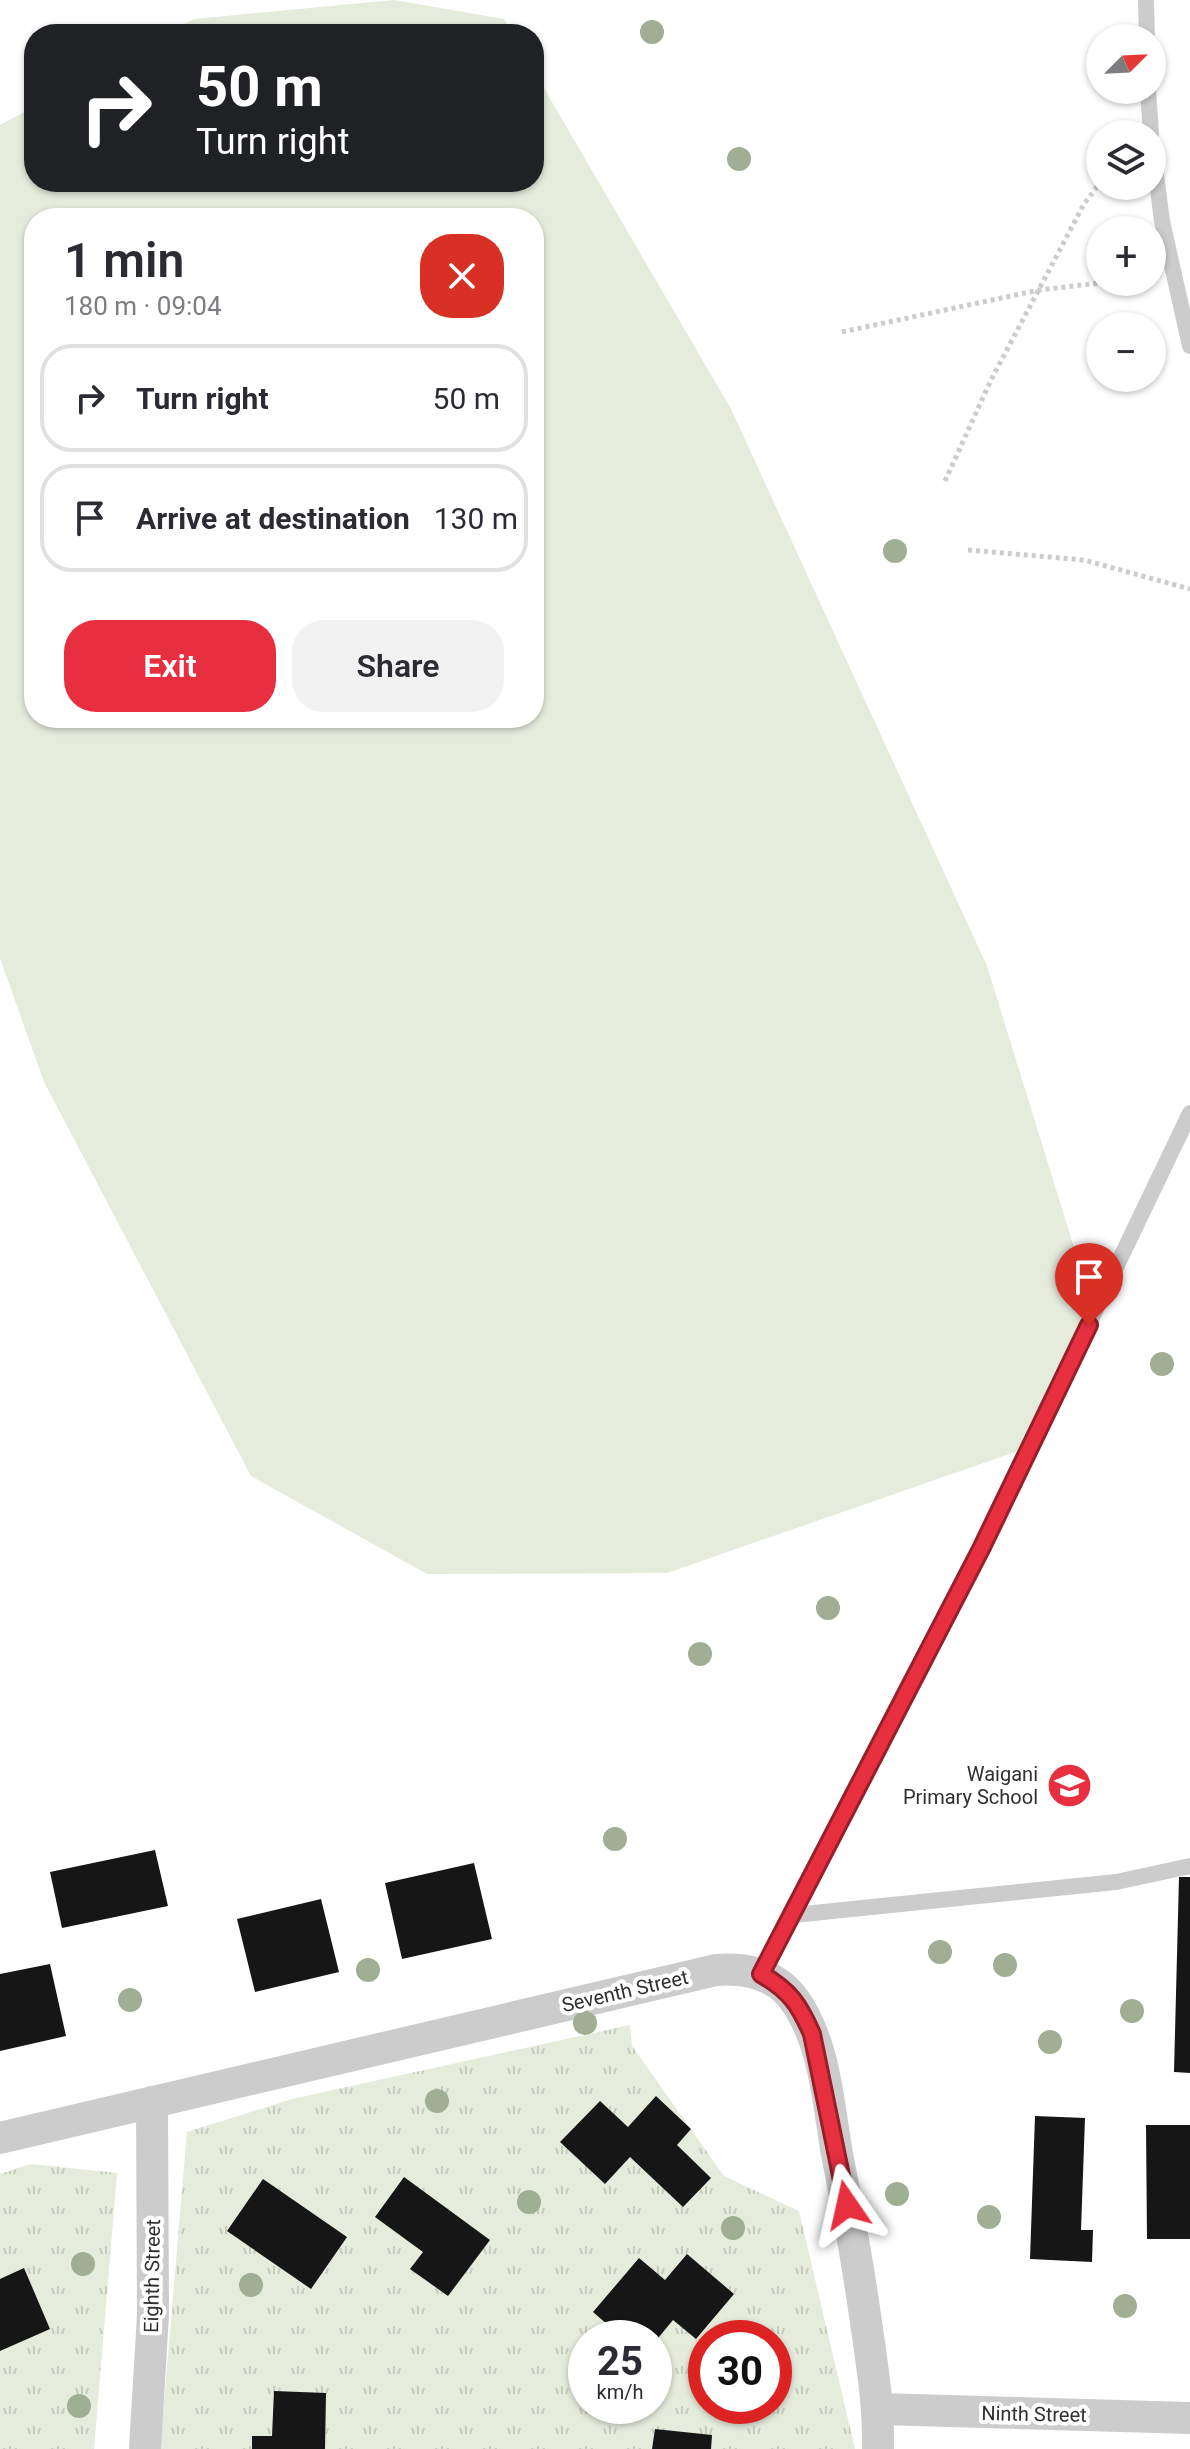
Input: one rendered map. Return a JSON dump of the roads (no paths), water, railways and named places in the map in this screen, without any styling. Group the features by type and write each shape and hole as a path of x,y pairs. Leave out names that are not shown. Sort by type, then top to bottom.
{"street":[{"name":"Seventh Street","path":"0,2138 716,1970 741,1968 761,1974 791,1994 802,2011 818,2050 853,2236 879,2409 878,2449"},
{"name":"Eighth Street","path":"145,2449 153,2315 152,2102"},
{"name":"Ninth Street","path":"879,2409 1190,2418"}],"lane":[{"path":"1146,0 1147,24"},
{"path":"1159,200 1190,346"},
{"path":"761,1974 981,1549 1190,1113"},
{"path":"794,1915 1116,1882 1190,1866"}],"place":[{"name":"Waigani Primary School","path":"1069,1785"}]}
